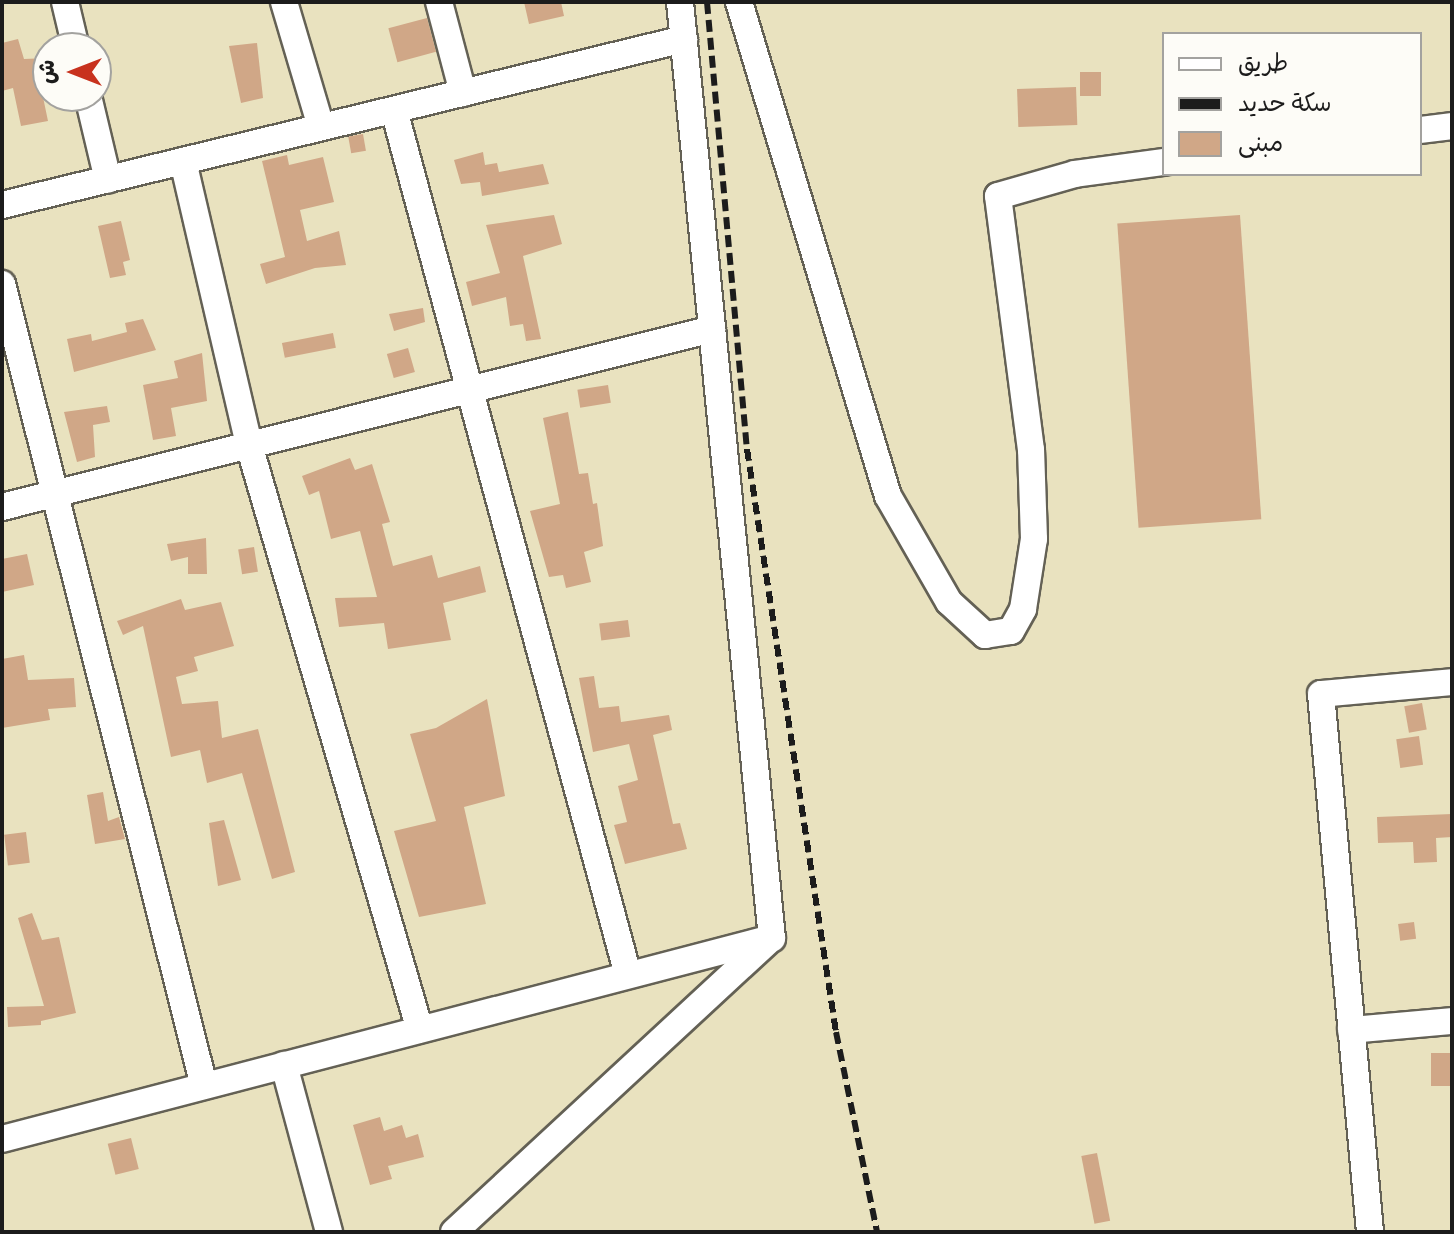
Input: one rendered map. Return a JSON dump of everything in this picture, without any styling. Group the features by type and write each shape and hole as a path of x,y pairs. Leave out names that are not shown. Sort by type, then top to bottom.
{"street":[{"path":"65,2 72,32"},
{"path":"284,2 321,127"},
{"path":"439,2 463,93"},
{"path":"680,2 772,938"},
{"path":"739,2 888,496 949,602 985,635 1011,631 1023,609 1034,539 1031,450 998,196 1075,174 1162,162"},
{"path":"2,205 684,39"},
{"path":"394,110 466,390 628,975"},
{"path":"92,112 108,180"},
{"path":"1422,130 1452,126"},
{"path":"183,161 249,445 420,1030"},
{"path":"2,284 52,495 204,1086"},
{"path":"2,507 712,329"},
{"path":"1370,1232 1321,694 1452,682"},
{"path":"2,1139 772,938"},
{"path":"454,1232 772,938"},
{"path":"1351,1030 1452,1021"},
{"path":"284,1065 329,1232"}],"building":[{"path":"524,2 561,2 564,16 529,24"},
{"path":"427,18 436,52 397,62 388,28"},
{"path":"18,39 24,59 32,59 32,112 46,112 48,121 21,126 13,88 2,91 2,43"},
{"path":"257,43 263,98 241,103 229,46"},
{"path":"1080,72 1101,72 1101,96 1080,96"},
{"path":"1076,87 1077,125 1018,127 1017,89"},
{"path":"363,134 366,151 351,153 348,137"},
{"path":"483,152 485,165 497,163 499,172 543,164 549,184 482,196 480,182 461,184 454,160"},
{"path":"287,155 289,165 323,157 334,202 300,210 307,241 339,231 346,265 315,268 266,284 260,264 285,257 262,161"},
{"path":"554,215 562,244 523,256 541,339 526,341 523,324 510,326 506,297 472,306 466,282 500,273 486,225"},
{"path":"1240,215 1261,519 1139,528 1117,224"},
{"path":"121,221 130,260 123,262 126,275 110,278 98,226"},
{"path":"423,308 425,322 394,331 389,314"},
{"path":"143,319 156,350 74,372 67,339 91,334 92,341 127,332 125,323"},
{"path":"333,333 336,348 285,358 282,343"},
{"path":"408,348 415,372 394,378 387,354"},
{"path":"202,353 207,401 171,408 176,436 153,440 143,385 178,378 174,361"},
{"path":"608,385 611,403 580,408 577,390"},
{"path":"107,406 110,422 93,425 95,457 77,462 64,412"},
{"path":"568,412 579,474 588,473 593,504 597,503 603,546 584,552 591,582 566,588 563,575 549,577 530,511 560,504 543,418"},
{"path":"350,458 355,470 372,464 390,522 382,524 393,566 432,555 438,578 480,566 486,592 443,603 451,640 388,649 384,623 339,627 335,598 377,597 360,531 331,539 319,491 309,495 302,476"},
{"path":"206,538 207,574 188,574 188,557 171,561 167,544"},
{"path":"254,547 258,572 242,574 238,550"},
{"path":"27,554 34,585 2,592 2,559"},
{"path":"181,599 185,610 221,602 234,646 194,657 198,671 176,677 182,704 218,701 222,738 258,729 295,872 272,879 242,773 207,783 200,750 171,757 143,626 123,635 117,621"},
{"path":"628,620 630,637 601,640 599,624"},
{"path":"24,655 28,680 74,678 76,707 48,709 50,720 2,728 2,659"},
{"path":"594,676 599,708 619,706 621,722 669,715 672,730 653,735 673,824 680,823 687,849 625,864 614,825 627,822 618,786 638,780 629,744 593,752 579,678"},
{"path":"487,699 505,796 464,807 486,904 419,917 394,831 436,821 410,734 436,728"},
{"path":"1422,703 1427,730 1409,733 1404,706"},
{"path":"1419,736 1423,765 1400,768 1396,739"},
{"path":"103,792 108,821 119,817 125,839 95,844 87,795"},
{"path":"1452,814 1452,837 1436,838 1437,862 1414,863 1413,842 1378,843 1377,817"},
{"path":"224,820 241,880 218,886 209,823"},
{"path":"26,832 30,863 8,865 4,835"},
{"path":"32,913 42,940 59,937 76,1013 41,1021 41,1025 8,1027 7,1007 44,1006 18,918"},
{"path":"1414,922 1416,939 1400,941 1398,924"},
{"path":"1431,1053 1452,1053 1452,1086 1431,1086"},
{"path":"380,1117 384,1131 402,1125 406,1138 418,1134 424,1157 388,1166 392,1179 370,1185 353,1125"},
{"path":"131,1138 139,1169 115,1175 108,1144"},
{"path":"1097,1153 1110,1221 1094,1224 1081,1156"}],"railway":[{"path":"707,2 747,449 836,1032 877,1232"}]}
